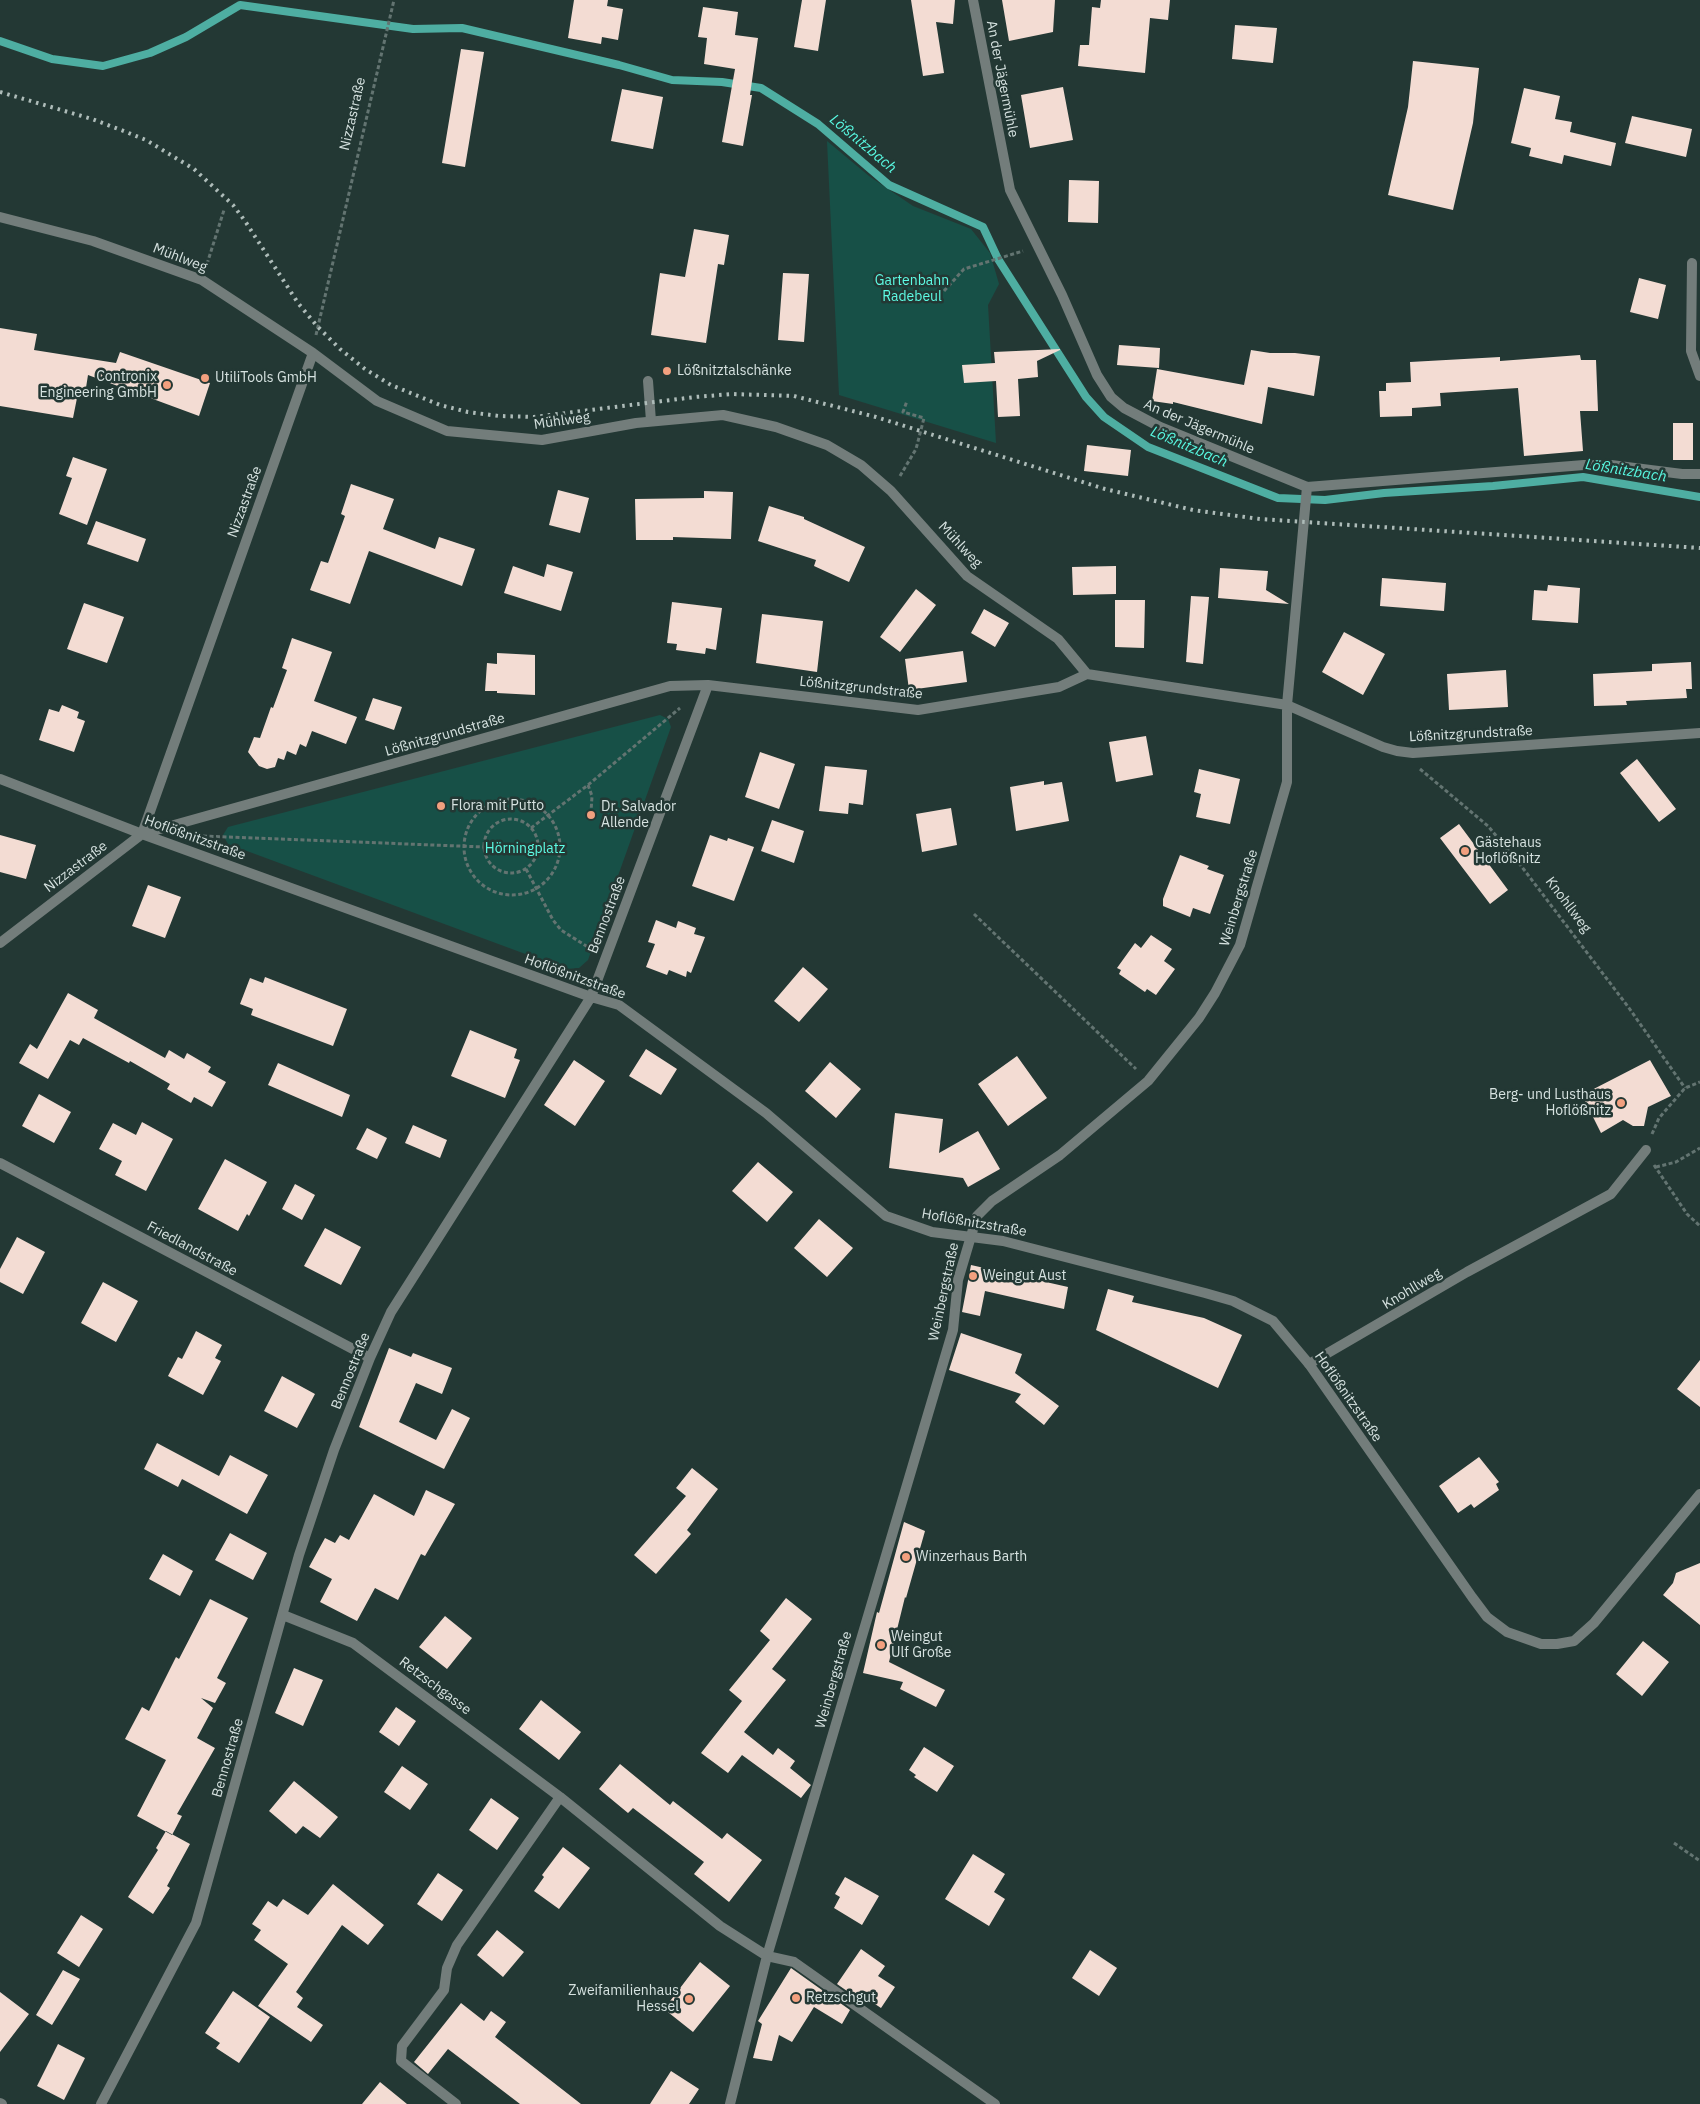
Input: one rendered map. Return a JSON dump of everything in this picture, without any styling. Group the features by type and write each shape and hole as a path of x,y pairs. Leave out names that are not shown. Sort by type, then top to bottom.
{"street":[{"name":"An der Jägermühle","path":"973,0 1010,190 1062,295 1097,375 1111,397 1124,408 1160,427 1307,488 1584,465 1611,465 1682,474 1700,474"},
{"name":"Mühlweg","path":"0,217 93,240 202,280 313,353 377,401 447,431 542,440 650,421 723,415 776,427 827,445 861,465 891,491 967,576 1058,639 1087,674"},
{"path":"1692,264 1691,351 1700,376"},
{"name":"Nizzastraße","path":"0,943 142,834 313,353"},
{"path":"648,381 650,421"},
{"name":"Weinbergstraße","path":"730,2104 767,1956 953,1330 958,1280 977,1216 992,1201 1060,1155 1148,1081 1199,1018 1229,968 1240,945 1287,782 1287,705 1307,488"},
{"name":"Lößnitzgrundstraße","path":"142,834 670,686 708,685 918,710 1060,687 1087,674 1287,705 1383,747 1397,751 1413,752 1700,733"},
{"name":"Bennostraße","path":"101,2104 196,1923 299,1556 334,1450 370,1358 390,1312 591,997 708,685"},
{"name":"Hoflößnitzstraße","path":"0,779 142,834 591,997 619,1005 766,1113 886,1216 932,1232 1003,1241 1233,1301 1273,1321 1310,1364 1487,1617 1500,1627 1525,1639 1541,1644 1574,1641 1594,1623 1700,1494"},
{"name":"Knohllweg","path":"1310,1364 1467,1272 1611,1194 1646,1150"},
{"name":"Friedlandstraße","path":"0,1163 370,1358"},
{"name":"Retzschgasse","path":"283,1615 353,1643 560,1797 720,1926 767,1956"},
{"path":"456,2104 401,2061 402,2046 444,1990 447,1968 457,1945 560,1797"},
{"path":"767,1956 794,1962 995,2104"}],"path":[{"name":"Nizzastraße","path":"313,353 394,0"},
{"path":"202,280 224,210"},
{"path":"944,291 964,269 1016,252 1038,248"},
{"path":"891,491 916,449 924,418 903,412 907,401"},
{"path":"531,828 588,785 685,704"},
{"name":"Knohllweg","path":"1413,752 1421,770 1488,826 1522,867 1629,1008 1685,1088"},
{"path":"588,785 592,796 591,812"},
{"path":"502,800 521,800 538,807 548,816 555,828 559,841 559,855 555,868 547,880 536,888 520,894 503,894 488,888 475,877 466,863 464,846 471,822 479,812 490,804 502,800"},
{"path":"506,820 515,820 531,828 537,838 538,850 534,860 526,869 518,873 508,873 498,870 491,864 486,856 484,847 490,830 506,820"},
{"path":"201,836 484,847"},
{"path":"526,869 552,920 561,930 586,944 591,949 593,957"},
{"path":"974,914 1148,1081"},
{"path":"1700,1082 1685,1088 1658,1118 1646,1150 1687,1214 1700,1226"},
{"path":"1656,1167 1676,1162 1700,1148"},
{"path":"1674,1843 1700,1862"}],"green space":[{"name":"Gartenbahn Radebeul","path":"827,141 869,176 913,206 971,229 990,253 999,284 988,305 996,443 839,395"},
{"name":"Hörningplatz","path":"660,715 668,719 671,727 588,960 579,968 566,969 228,844 223,835 228,827"}],"building":[{"path":"574,0 608,0 607,6 623,9 618,40 602,37 601,44 568,38"},
{"path":"802,0 826,0 818,51 794,47"},
{"path":"911,0 955,0 953,24 936,22 944,73 923,76"},
{"path":"1002,0 1055,0 1053,32 1009,41"},
{"path":"1101,0 1170,0 1168,20 1150,18 1145,73 1078,66 1080,45 1089,45 1092,7 1100,8"},
{"path":"703,7 738,12 735,35 758,38 750,95 752,95 743,146 722,142 735,69 704,64 707,38 698,37"},
{"path":"1235,25 1277,28 1273,63 1232,59"},
{"path":"461,49 484,52 465,167 442,163"},
{"path":"1413,61 1479,68 1473,123 1453,210 1388,195 1408,107"},
{"path":"1063,87 1073,140 1030,148 1021,95"},
{"path":"1524,88 1560,96 1555,119 1572,122 1570,132 1616,143 1611,166 1564,155 1562,164 1529,156 1531,148 1511,143"},
{"path":"622,89 663,97 653,149 611,141"},
{"path":"1632,116 1692,129 1686,157 1625,143"},
{"path":"1069,180 1099,181 1098,223 1068,222"},
{"path":"694,229 729,235 724,265 718,264 706,343 651,335 660,273 685,277"},
{"path":"783,273 809,274 804,342 778,340"},
{"path":"1639,278 1666,285 1658,319 1630,312"},
{"path":"0,328 37,334 34,350 116,363 120,352 210,383 199,416 88,375 85,394 78,393 73,418 0,406"},
{"path":"1119,345 1160,348 1159,368 1117,365"},
{"path":"1060,349 1037,361 1038,377 1018,379 1020,416 998,417 996,381 964,383 962,365 995,363 994,352"},
{"path":"1251,350 1320,356 1314,396 1268,387 1262,424 1173,402 1173,404 1152,401 1157,369 1244,385"},
{"path":"1580,355 1581,360 1596,360 1598,411 1580,411 1583,451 1524,456 1518,388 1440,393 1441,406 1412,408 1412,416 1380,417 1379,391 1386,391 1386,383 1411,382 1410,362 1500,357 1500,361"},
{"path":"1673,423 1693,423 1693,460 1673,460"},
{"path":"1087,445 1131,450 1128,476 1084,471"},
{"path":"73,457 107,469 87,525 59,514 72,478 66,476"},
{"path":"351,484 394,499 383,529 435,549 439,537 475,549 462,586 369,551 350,604 310,590 321,561 328,563 345,516 341,514"},
{"path":"558,490 589,498 580,533 549,525"},
{"path":"704,491 733,492 731,539 673,537 673,540 636,540 635,499 704,498"},
{"path":"769,506 804,517 804,519 865,547 849,582 814,566 816,560 758,541"},
{"path":"96,521 146,539 138,562 87,544"},
{"path":"547,564 573,572 561,611 504,593 513,566 544,577"},
{"path":"1116,566 1116,594 1073,595 1072,567"},
{"path":"1220,568 1268,571 1266,590 1289,604 1218,598"},
{"path":"1382,578 1446,583 1444,611 1380,606"},
{"path":"1548,585 1580,588 1578,623 1532,620 1534,590 1547,591"},
{"path":"916,589 936,605 900,652 880,637"},
{"path":"1191,596 1209,597 1203,664 1186,662"},
{"path":"1115,600 1145,600 1144,648 1115,647"},
{"path":"672,602 722,608 716,650 706,648 705,654 676,650 677,644 667,643"},
{"path":"84,603 124,617 107,663 67,649"},
{"path":"984,609 1009,623 995,647 971,633"},
{"path":"762,614 823,621 817,672 756,663"},
{"path":"1344,632 1385,654 1363,695 1322,672"},
{"path":"292,638 332,652 314,701 357,717 346,744 312,731 306,747 300,744 296,755 287,751 284,760 278,758 275,767 267,769 259,766 248,752 254,737 260,738 271,707 273,708 287,670 282,668"},
{"path":"963,651 967,682 909,690 905,659"},
{"path":"497,653 535,655 535,695 485,691 487,663 497,664"},
{"path":"1691,662 1692,689 1686,689 1687,698 1626,701 1627,705 1594,706 1593,674 1652,671 1652,664"},
{"path":"1506,670 1508,707 1449,710 1447,674"},
{"path":"373,698 402,707 394,730 365,720"},
{"path":"62,705 79,712 77,718 85,721 74,752 39,740 49,709 59,712"},
{"path":"1146,736 1153,775 1116,782 1109,742"},
{"path":"760,752 795,764 779,809 745,797"},
{"path":"1637,759 1676,809 1659,822 1620,773"},
{"path":"825,766 867,770 863,805 849,803 848,814 819,811"},
{"path":"1199,769 1240,779 1230,824 1196,817 1201,794 1194,792"},
{"path":"1044,781 1044,785 1062,782 1069,821 1016,831 1010,787"},
{"path":"951,808 957,845 922,852 916,814"},
{"path":"772,820 804,831 794,863 761,851"},
{"name":"Gästehaus Hoflößnitz","path":"1459,824 1508,890 1490,904 1440,838"},
{"path":"0,835 36,845 26,879 0,872"},
{"path":"710,835 727,841 728,838 754,847 734,901 692,886"},
{"path":"1180,855 1209,866 1207,869 1224,875 1210,914 1193,908 1190,917 1163,906 1163,899"},
{"path":"148,885 181,897 165,938 132,926"},
{"path":"656,920 676,928 678,921 696,928 694,934 705,937 691,973 687,971 686,977 669,970 667,975 646,967 655,944 648,942"},
{"path":"1151,935 1172,949 1164,961 1175,969 1156,995 1147,989 1145,992 1119,974 1121,970 1117,968 1135,943 1141,948"},
{"path":"803,967 828,989 799,1022 774,1001"},
{"path":"265,977 347,1009 333,1046 251,1015 253,1009 240,1004 250,978 263,983"},
{"path":"68,993 98,1010 94,1018 165,1058 169,1050 184,1059 187,1053 211,1067 208,1072 226,1082 212,1107 194,1097 191,1103 167,1089 170,1084 130,1061 129,1063 83,1038 79,1045 70,1040 48,1079 19,1063 30,1044 37,1049"},
{"path":"470,1030 517,1049 514,1058 520,1060 505,1098 451,1076"},
{"path":"646,1049 677,1069 661,1095 629,1076"},
{"path":"1017,1056 1047,1098 1008,1126 978,1084"},
{"path":"574,1060 605,1081 575,1126 544,1105"},
{"name":"Berg- und Lusthaus Hoflößnitz","path":"1650,1060 1671,1096 1648,1107 1644,1126 1633,1126 1623,1120 1601,1133 1582,1095"},
{"path":"830,1062 861,1089 836,1118 805,1091"},
{"path":"278,1063 350,1095 342,1117 268,1085"},
{"path":"39,1094 71,1112 54,1143 22,1126"},
{"path":"895,1113 943,1119 939,1153 978,1131 1000,1169 968,1187 963,1178 889,1168"},
{"path":"142,1122 173,1139 146,1191 115,1175 122,1161 99,1149 113,1123 136,1135"},
{"path":"413,1125 447,1140 440,1158 405,1143"},
{"path":"367,1128 387,1138 377,1159 356,1149"},
{"path":"225,1159 267,1182 249,1216 247,1214 238,1231 198,1209"},
{"path":"758,1162 793,1192 767,1222 732,1191"},
{"path":"295,1184 315,1195 302,1220 282,1209"},
{"path":"819,1219 853,1248 827,1277 794,1248"},
{"path":"325,1228 361,1247 341,1285 304,1266"},
{"path":"17,1237 45,1252 23,1294 0,1282 0,1269"},
{"path":"971,1265 1068,1287 1064,1309 985,1291 980,1316 962,1312"},
{"path":"103,1282 138,1301 116,1342 81,1323"},
{"path":"1108,1289 1134,1296 1132,1302 1204,1318 1242,1335 1218,1388 1096,1330"},
{"path":"196,1331 222,1345 215,1358 221,1361 203,1395 168,1376 178,1357 182,1359"},
{"path":"961,1333 1022,1354 1015,1373 1059,1406 1044,1425 1015,1402 1021,1394 949,1370"},
{"path":"389,1348 411,1357 413,1353 452,1368 442,1394 416,1383 399,1422 436,1440 452,1409 470,1418 444,1469 359,1427"},
{"path":"1700,1360 1700,1407 1677,1389"},
{"path":"282,1376 315,1394 297,1428 264,1411"},
{"path":"157,1443 219,1476 230,1455 268,1475 247,1514 182,1479 178,1487 144,1469"},
{"path":"1479,1457 1499,1482 1496,1484 1499,1490 1474,1508 1471,1504 1458,1513 1439,1486"},
{"path":"692,1468 718,1489 687,1530 691,1534 656,1574 634,1555 686,1496 676,1488"},
{"path":"426,1490 455,1504 425,1556 421,1554 398,1600 375,1588 357,1621 320,1602 332,1579 309,1567 325,1538 335,1543 340,1535 349,1540 374,1494 414,1516"},
{"path":"904,1522 925,1531 905,1597 889,1662 945,1690 936,1707 900,1689 903,1682 863,1673 877,1612 879,1613"},
{"path":"230,1533 267,1553 253,1580 215,1560"},
{"path":"163,1554 193,1571 180,1596 149,1579"},
{"path":"1700,1563 1700,1625 1663,1595 1673,1583 1676,1573"},
{"path":"786,1598 812,1619 772,1669 786,1680 744,1732 773,1755 778,1748 795,1761 790,1768 811,1785 801,1798 742,1755 728,1773 701,1753 742,1701 729,1690 770,1640 760,1631"},
{"path":"210,1599 248,1618 217,1678 226,1683 215,1703 201,1698 213,1708 197,1738 215,1748 177,1814 182,1816 172,1835 137,1816 166,1760 125,1739 142,1707 149,1711 176,1657 179,1659"},
{"path":"445,1616 472,1638 447,1669 419,1647"},
{"path":"1643,1641 1669,1662 1642,1696 1616,1674"},
{"path":"294,1668 323,1680 303,1726 275,1713"},
{"path":"541,1700 581,1732 559,1760 519,1729"},
{"path":"396,1707 416,1721 399,1746 379,1732"},
{"path":"924,1747 954,1766 937,1792 914,1777 916,1775 909,1770"},
{"path":"620,1764 670,1805 673,1801 722,1839 727,1833 762,1860 729,1902 694,1874 704,1862 633,1808 628,1813 599,1789"},
{"path":"402,1766 428,1784 410,1810 384,1792"},
{"path":"294,1781 338,1817 320,1838 303,1826 296,1834 269,1811"},
{"path":"491,1798 519,1818 497,1850 469,1830"},
{"path":"166,1831 190,1844 167,1886 170,1888 153,1914 128,1897 158,1850 156,1848"},
{"path":"563,1847 590,1868 559,1909 534,1891 544,1877 542,1875"},
{"path":"973,1854 1005,1874 994,1892 1005,1899 989,1926 945,1899"},
{"path":"438,1873 463,1890 442,1921 417,1904"},
{"path":"845,1877 879,1896 862,1925 834,1908 840,1897 835,1894"},
{"path":"333,1884 384,1925 368,1945 342,1925 296,1992 303,1998 297,2007 323,2025 311,2042 258,2006 288,1964 254,1940 261,1930 252,1924 268,1901 277,1907 283,1899 308,1915"},
{"path":"81,1915 103,1929 79,1967 57,1953"},
{"path":"497,1930 524,1952 503,1977 477,1955"},
{"path":"861,1949 885,1966 878,1976 895,1987 881,2008 860,1994 857,1998 837,1984"},
{"path":"1090,1950 1117,1968 1099,1996 1072,1978"},
{"name":"Zweifamilienhaus Hessel","path":"700,1962 730,1986 693,2032 664,2009"},
{"name":"Retzschgut","path":"791,1968 850,2010 842,2024 814,2007 792,2042 779,2035 772,2061 753,2058 762,2024 758,2021"},
{"path":"63,1970 80,1979 52,2025 36,2015"},
{"path":"233,1991 270,2017 239,2063 216,2048 220,2043 205,2033"},
{"path":"0,1992 29,2014 0,2052"},
{"path":"461,2003 484,2021 491,2011 506,2022 495,2037 581,2104 520,2104 448,2049 428,2074 414,2062"},
{"path":"58,2044 85,2058 64,2100 37,2086"},
{"path":"671,2071 699,2089 689,2104 650,2104"},
{"path":"380,2082 407,2104 362,2104"}],"waterway":[{"name":"Lößnitzbach","path":"0,41 52,59 103,66 150,53 186,37 240,5 413,29 462,28 619,65 672,80 722,82 761,88 818,124 889,185 983,227 998,259 1086,397 1104,417 1148,447 1278,498 1325,500 1384,493 1493,486 1583,477 1700,497"}],"railway":[{"path":"0,92 92,119 121,130 146,140 194,169 233,205 298,303 340,349 365,369 391,385 440,405 468,412 499,416 534,417 732,394 794,396 876,417 1105,489 1193,510 1260,519 1700,548"}],"place":[{"name":"Lößnitztalschänke","path":"667,371"},
{"name":"UtiliTools GmbH","path":"205,378"},
{"name":"Contronix Engineering GmbH","path":"167,385"},
{"name":"Flora mit Putto","path":"441,806"},
{"name":"Dr. Salvador Allende","path":"591,815"},
{"name":"Gästehaus Hoflößnitz","path":"1465,851"},
{"name":"Berg- und Lusthaus Hoflößnitz","path":"1621,1103"},
{"name":"Weingut Aust","path":"973,1276"},
{"name":"Winzerhaus Barth","path":"906,1557"},
{"name":"Weingut Ulf Große","path":"881,1645"},
{"name":"Retzschgut","path":"796,1998"},
{"name":"Zweifamilienhaus Hessel","path":"689,1999"}]}
